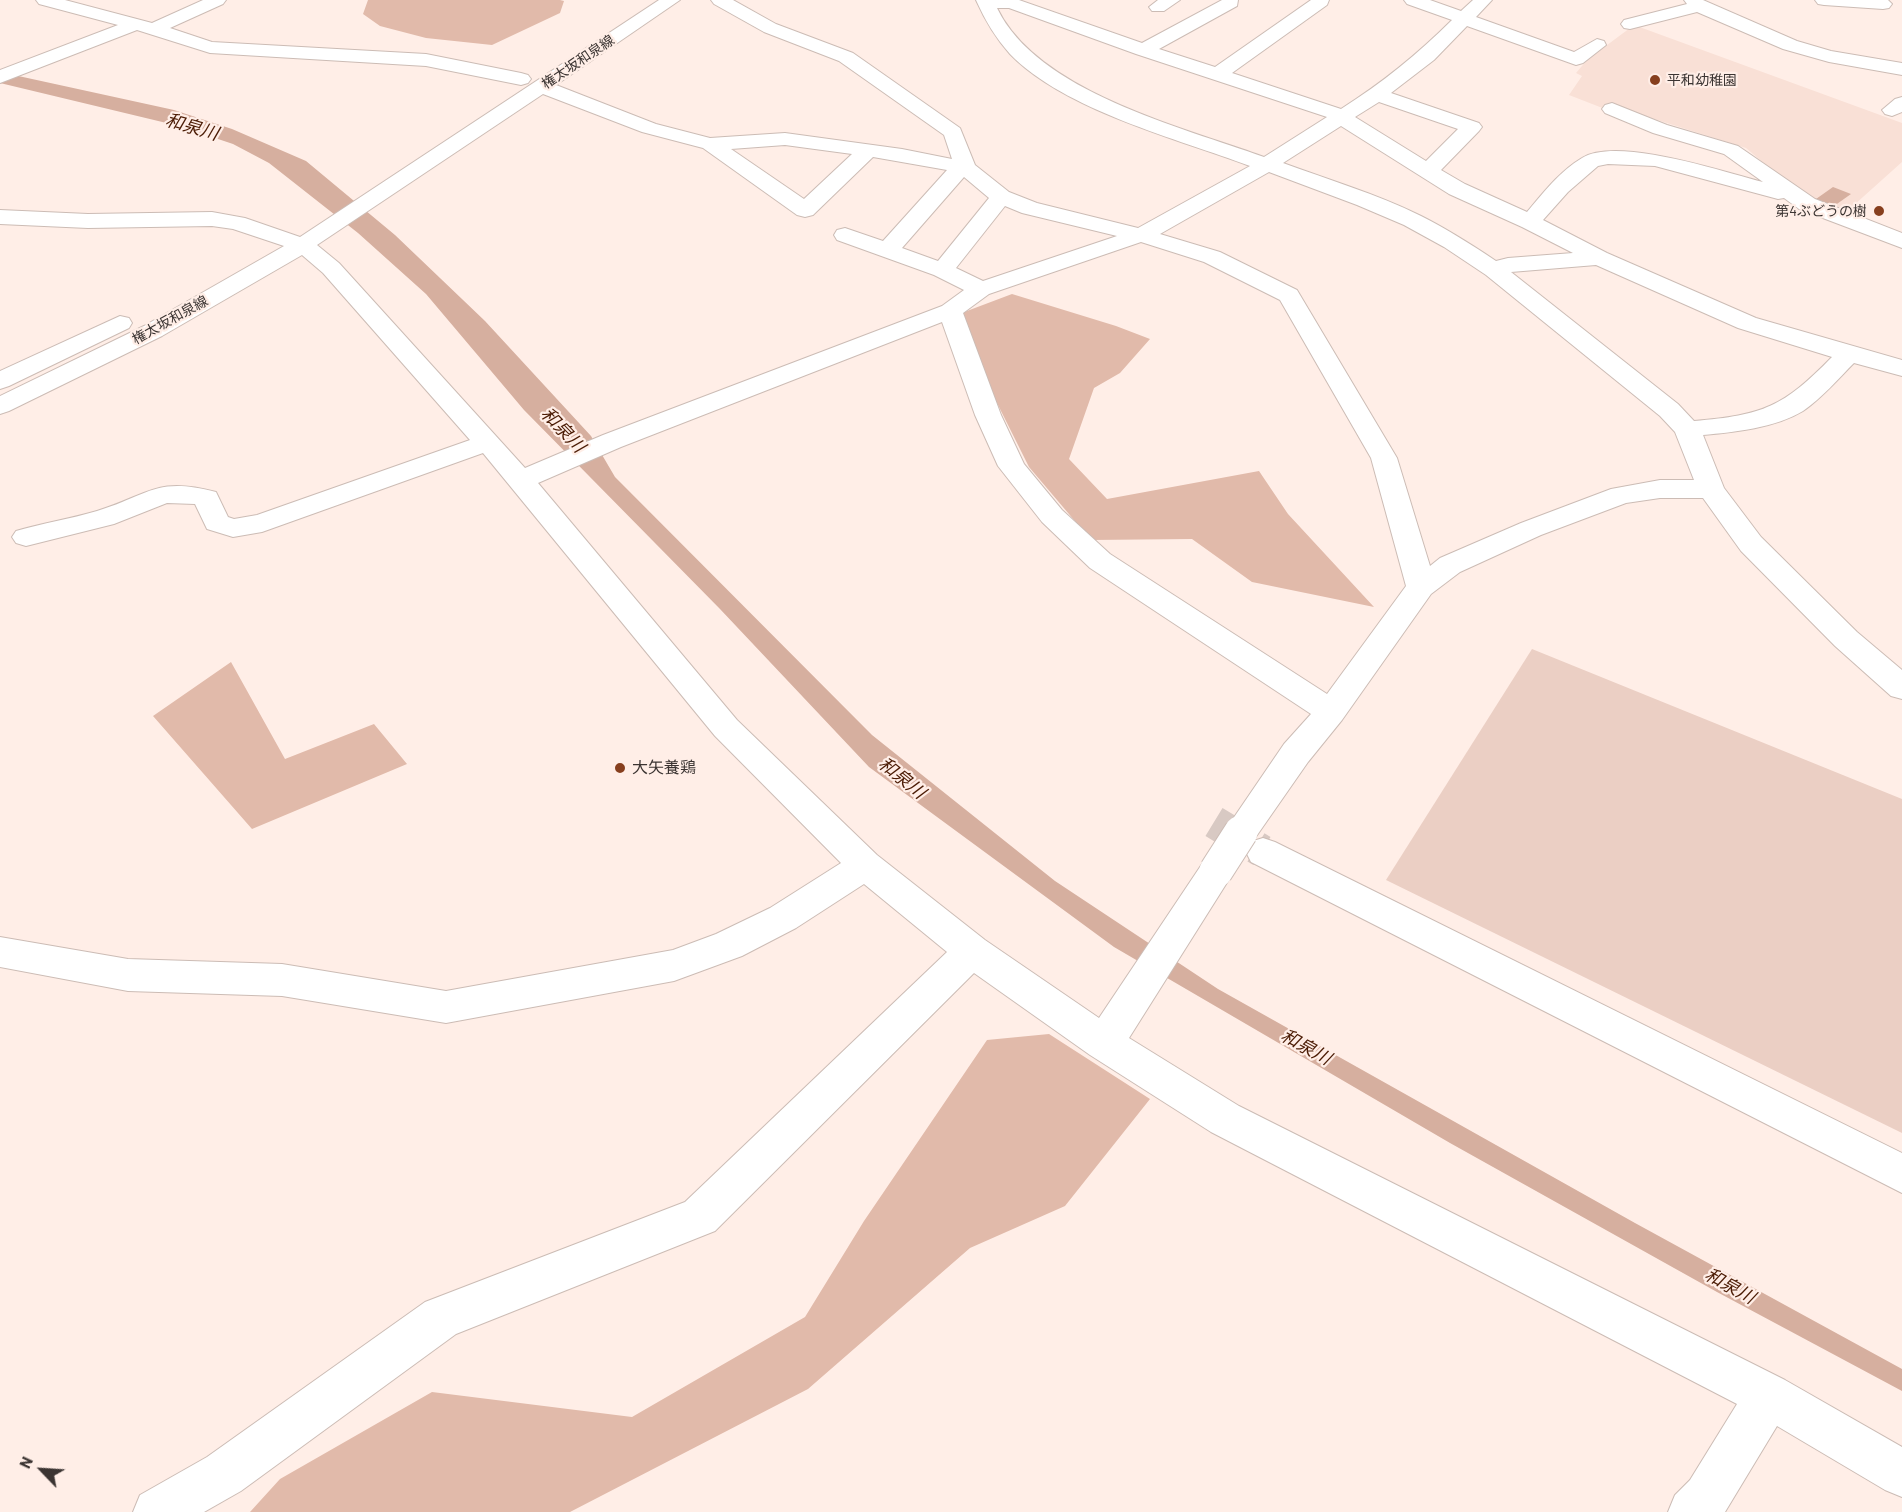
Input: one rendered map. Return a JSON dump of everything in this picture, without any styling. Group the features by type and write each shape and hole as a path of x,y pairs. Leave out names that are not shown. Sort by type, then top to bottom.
{"street":[{"path":"45,0 210,47 426,60 521,79"},
{"path":"8,74 217,0"},
{"name":"権太坂和泉線","path":"415,147 644,0"},
{"name":"権太坂和泉線","path":"166,298 278,236 340,206 541,86 671,0"},
{"path":"720,0 770,28 846,57 855,63 953,132 964,168"},
{"path":"1413,0 1576,59 1597,45"},
{"path":"535,474 612,441 950,310 981,289 1142,235 1267,165 1377,95 1427,56 1462,18 1483,0"},
{"path":"1824,0 1886,6"},
{"path":"1902,368 1748,323 1599,258 1530,222 1457,189 1342,116 1143,50 1011,3 986,1 997,26 1004,35 1018,51 1048,75 1119,111 1412,220 1452,242 1494,270 1669,410 1687,429 1712,489 1751,544 1846,639 1902,688"},
{"path":"1143,50 1231,2"},
{"path":"1218,74 1322,2"},
{"path":"1630,24 1696,3 1790,45 1829,56 1902,69"},
{"path":"541,86 649,128 710,144 785,139 869,150 964,168 1000,197 1030,208 1142,235 1212,258 1289,295 1384,458 1421,587"},
{"path":"1377,95 1472,127 1429,170"},
{"path":"1612,109 1660,129 1731,150 1807,204 1902,241"},
{"path":"1662,162 1690,137"},
{"path":"710,144 805,210 869,150"},
{"path":"1530,222 1560,187 1591,161 1608,158 1662,162 1799,198"},
{"path":"887,251 964,168"},
{"path":"942,270 1000,197"},
{"name":"権太坂和泉線","path":"0,406 153,331 303,245 340,206"},
{"path":"0,217 88,221 212,219 237,223 303,245 331,268 488,442 535,474 726,728 865,865 972,951 1104,1043 1225,1119 1769,1396 1902,1473"},
{"path":"845,236 942,270 981,289"},
{"path":"1494,270 1508,265 1599,258"},
{"path":"950,310 988,415 1012,466 1052,516 1100,561 1331,712"},
{"name":"権太坂和泉線","path":"0,381 135,315"},
{"path":"1687,429 1745,421 1787,409 1816,386 1850,353"},
{"path":"26,537 106,518 162,494 178,491 206,498 217,523 233,528 262,523 488,442"},
{"path":"1104,1043 1216,871 1252,842 1296,753 1331,712 1421,587 1450,565 1531,529 1621,495 1660,489 1712,489"},
{"path":"1252,842 1902,1174"},
{"path":"0,952 128,975 282,980 446,1006 685,961 729,945 783,918 865,865"},
{"path":"157,1512 224,1474 441,1318 700,1217 972,951"},
{"path":"1708,1507 1769,1396"}],"shaded area":[{"path":"368,0 564,1 560,13 492,45 426,38 380,26 363,14"},
{"path":"1634,25 1902,123 1902,162 1844,214 1798,192 1746,148 1610,105 1605,109 1569,95 1582,76 1576,73 1587,60"},
{"path":"1012,294 1116,326 1150,339 1120,373 1094,388 1069,459 1107,499 1259,471 1288,514 1374,607 1252,582 1192,539 1091,540 1029,467 993,395 959,314"},
{"path":"1532,649 1902,799 1902,1133 1386,880"},
{"path":"231,662 285,759 374,724 407,764 252,829 153,716"},
{"path":"1049,1034 1150,1099 1065,1206 970,1248 808,1389 570,1512 250,1512 280,1479 432,1392 632,1417 805,1317 864,1221 987,1040"}],"water":[{"name":"和泉川","path":"0,72 174,110 232,129 306,161 395,235 485,321 591,436 615,477 872,735 1055,881 1218,989 1635,1223 1902,1369 1902,1391 1717,1292 1450,1143 1114,947 869,767 720,609 524,410 426,294 358,233 269,163 233,144 179,126 0,83"},
{"path":"1833,187 1851,194 1834,206 1816,199"}],"tunnel":[{"path":"1214,822 1262,851"}],"place":[{"name":"平和幼稚園","path":"1655,80"},
{"name":"第4ぶどうの樹","path":"1879,211"},
{"name":"大矢養鶏","path":"620,768"}]}
